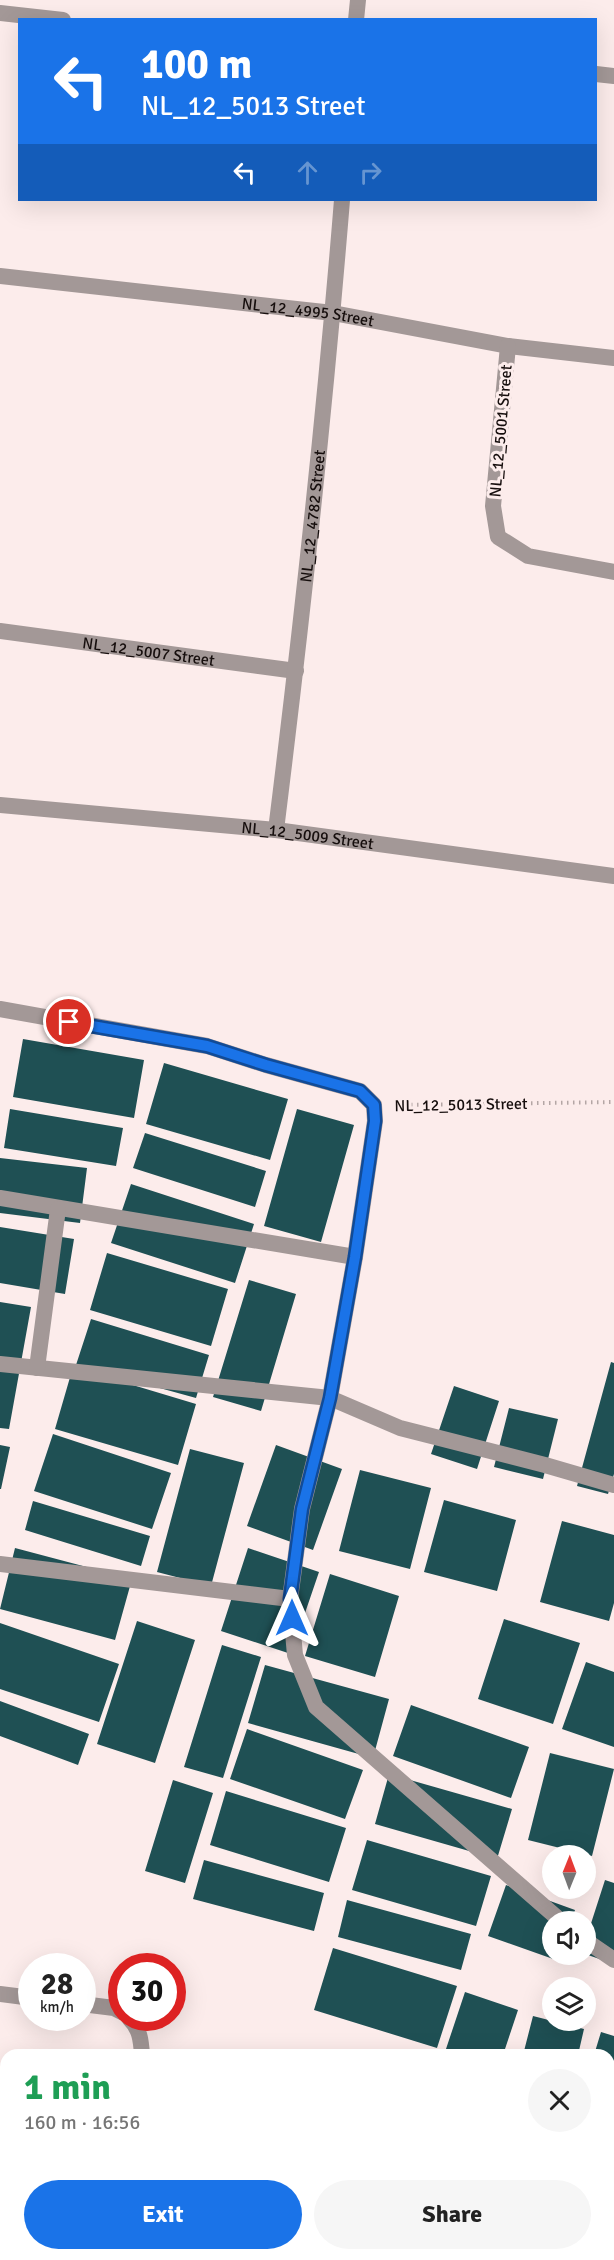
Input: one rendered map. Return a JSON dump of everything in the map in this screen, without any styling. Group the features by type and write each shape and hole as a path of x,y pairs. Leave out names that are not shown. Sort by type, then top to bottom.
{"street":[{"path":"356,18 358,0"},
{"path":"0,14 42,18"},
{"path":"597,74 614,76"},
{"name":"NL_12_4782 Street","path":"276,830 296,671 333,313 342,201"},
{"name":"NL_12_4995 Street","path":"0,276 333,313 508,346 614,358"},
{"name":"NL_12_5001 Street","path":"508,346 494,506 498,537 528,556 614,572"},
{"name":"NL_12_5007 Street","path":"0,631 296,671"},
{"name":"NL_12_5009 Street","path":"0,805 276,830 614,876"},
{"name":"NL_12_5013 Street","path":"0,1009 207,1046 360,1091 374,1105"},
{"path":"374,1105 375,1121 355,1257 330,1398 302,1509 290,1599 295,1655 316,1707 549,1911"},
{"path":"0,1198 355,1257"},
{"path":"37,1368 58,1209"},
{"path":"0,1364 330,1398 400,1428 614,1485"},
{"path":"0,1564 290,1599"},
{"path":"596,1948 614,1960"},
{"path":"0,1994 18,1996"},
{"path":"138,2031 141,2049"}],"path":[{"name":"NL_12_5013 Street","path":"374,1105 614,1102"}],"building":[{"path":"23,1039 144,1060 134,1118 13,1097"},
{"path":"164,1063 288,1099 270,1160 146,1124"},
{"path":"10,1109 123,1128 116,1166 4,1148"},
{"path":"297,1109 354,1125 321,1242 264,1226"},
{"path":"145,1133 266,1171 255,1207 133,1168"},
{"path":"0,1158 87,1168 80,1223 0,1213"},
{"path":"131,1184 254,1224 235,1283 111,1243"},
{"path":"0,1227 74,1239 65,1294 0,1283"},
{"path":"107,1253 228,1289 211,1346 90,1310"},
{"path":"249,1280 296,1294 261,1411 213,1397"},
{"path":"0,1302 31,1307 9,1429 0,1428"},
{"path":"91,1319 209,1355 196,1398 76,1365"},
{"path":"611,1362 614,1363 614,1474 608,1494 577,1486"},
{"path":"73,1367 196,1404 178,1465 55,1429"},
{"path":"454,1386 499,1401 477,1469 431,1454"},
{"path":"509,1408 558,1419 543,1479 494,1467"},
{"path":"53,1434 171,1473 152,1529 34,1491"},
{"path":"0,1445 10,1447 1,1489 0,1489"},
{"path":"276,1445 342,1469 313,1550 247,1526"},
{"path":"190,1449 244,1463 211,1586 157,1572"},
{"path":"360,1470 431,1488 410,1569 339,1551"},
{"path":"444,1500 516,1520 497,1591 424,1572"},
{"path":"33,1501 150,1536 141,1566 25,1530"},
{"path":"562,1521 614,1535 614,1603 609,1621 540,1602"},
{"path":"15,1548 132,1579 115,1640 0,1609"},
{"path":"248,1548 319,1572 291,1654 221,1631"},
{"path":"330,1574 399,1596 375,1677 305,1656"},
{"path":"504,1619 580,1643 553,1724 478,1699"},
{"path":"137,1621 195,1640 155,1763 97,1744"},
{"path":"0,1623 119,1664 99,1722 0,1689"},
{"path":"222,1645 261,1657 223,1778 184,1767"},
{"path":"586,1662 614,1672 614,1747 562,1729"},
{"path":"265,1665 389,1699 373,1758 248,1723"},
{"path":"0,1701 89,1734 78,1765 0,1736"},
{"path":"411,1705 529,1747 511,1798 393,1756"},
{"path":"247,1729 363,1770 345,1819 230,1779"},
{"path":"550,1753 614,1769 595,1845 548,1845 528,1840"},
{"path":"389,1774 512,1809 497,1859 375,1824"},
{"path":"173,1780 213,1793 185,1883 145,1871"},
{"path":"226,1791 346,1828 329,1882 210,1845"},
{"path":"367,1840 491,1876 476,1926 352,1890"},
{"path":"204,1860 324,1893 314,1931 193,1899"},
{"path":"605,1880 614,1883 614,1964 596,1958 595,1911"},
{"path":"506,1885 575,1910 542,1911 542,1955 488,1936"},
{"path":"347,1900 471,1934 461,1970 338,1937"},
{"path":"333,1948 457,1986 437,2048 314,2010"},
{"path":"465,1992 518,2010 505,2049 446,2049"},
{"path":"533,2016 542,2018 542,2031 584,2031 579,2049 525,2049"},
{"path":"601,2032 614,2036 614,2049 596,2049"}],"route":[{"path":"69,1022 207,1046 360,1091 374,1105 375,1121 355,1257 330,1398 302,1509 290,1599 292,1618"}]}
